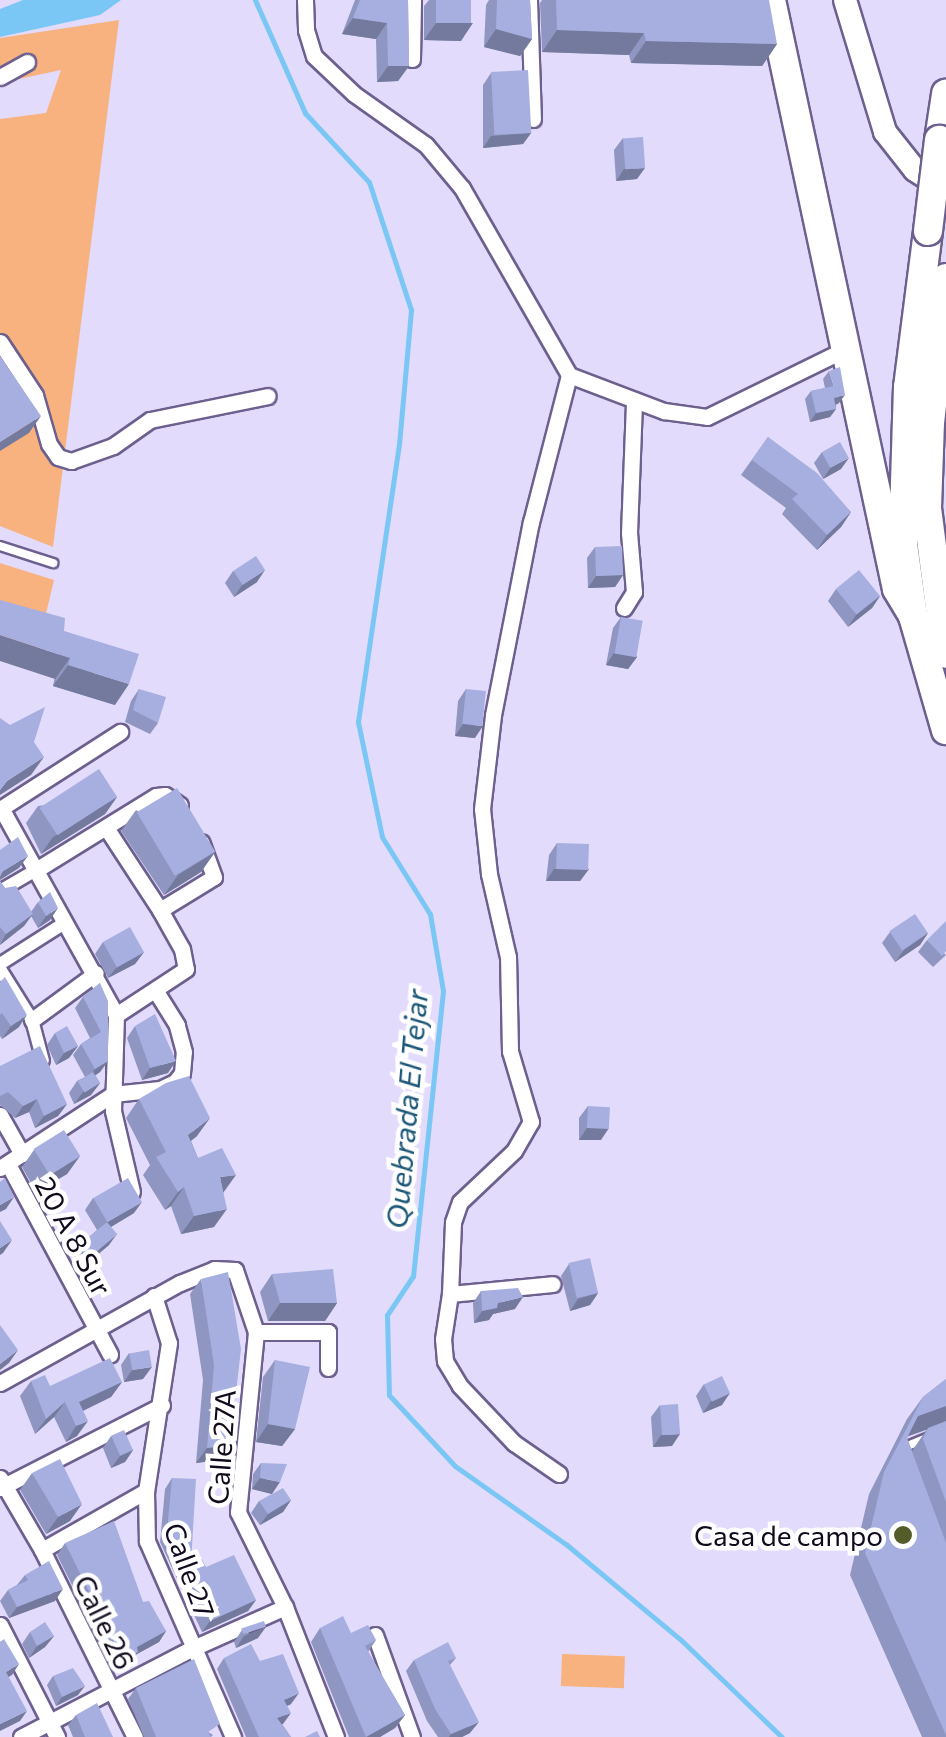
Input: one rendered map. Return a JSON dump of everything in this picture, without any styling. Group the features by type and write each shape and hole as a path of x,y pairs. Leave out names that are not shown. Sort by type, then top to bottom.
{"highway":[{"path":"771,0 897,588 912,616"},
{"path":"946,94 902,464 903,544 912,616 946,730"},
{"path":"946,278 930,422 946,654"}],"main road":[{"path":"846,0 885,132 915,170 946,189"}],"street":[{"path":"305,0 306,30 314,56 344,86 426,145 462,188 569,375 675,414 707,418 846,349"},
{"path":"412,0 412,58"},
{"path":"529,0 532,119"},
{"path":"0,76 27,62"},
{"path":"0,342 35,396 50,444 58,457 71,460 112,446 150,420 268,396"},
{"path":"559,1474 514,1442 460,1386 445,1361 443,1340 450,1294 452,1222 460,1202 514,1151 531,1122 510,1051 508,957 489,874 482,809 493,715 530,522 569,375"},
{"path":"624,608 634,592 629,533 634,400"},
{"path":"120,732 0,808 96,973 116,1015 116,1128 132,1192"},
{"path":"0,890 156,796 176,800 211,860 214,877 160,910"},
{"path":"107,829 160,910 182,949 186,969 116,1015"},
{"path":"50,1076 36,1046 32,1020 0,966 66,922"},
{"path":"32,1020 96,973"},
{"path":"4,1166 68,1114 113,1094 160,1089 175,1082 182,1072 184,1052 177,1024 156,992"},
{"path":"0,1116 22,1154"},
{"name":"20 A 8 Sur","path":"4,1166 110,1354"},
{"name":"Calle 27A","path":"154,1296 214,1269 230,1268 239,1276 256,1332 238,1512 285,1606 336,1737"},
{"path":"450,1294 553,1284"},
{"path":"0,1383 97,1332 154,1296"},
{"name":"Calle 27","path":"154,1296 169,1344 146,1491 147,1541 233,1737"},
{"path":"256,1332 328,1332 328,1368"},
{"path":"2,1484 162,1406"},
{"name":"Calle 26","path":"2,1484 42,1550 135,1737"},
{"path":"42,1550 146,1491"},
{"path":"21,1737 54,1730 112,1691 285,1606"},
{"path":"0,1625 54,1730"},
{"path":"375,1634 412,1737"}],"lane":[{"path":"0,546 53,563"},
{"path":"900,1461 907,1444 946,1430"}],"shaded area":[{"path":"119,20 53,547 0,526 0,119 46,113 61,70 0,83 0,38"},
{"path":"0,563 54,580 36,656 0,645"},
{"path":"562,1654 625,1656 624,1688 561,1686"}],"water":[{"path":"23,0 121,0 100,15 0,37 0,9"}],"building":[{"path":"360,0 408,0 409,66 388,66 387,23 353,18"},
{"path":"436,0 471,0 471,23 436,23"},
{"path":"497,0 530,0 532,39 496,29"},
{"path":"556,0 769,0 777,44 646,41 644,33 557,30"},
{"path":"528,70 531,133 494,135 491,72"},
{"path":"643,137 645,168 625,169 623,138"},
{"path":"0,356 41,416 0,442"},
{"path":"840,367 845,395 834,398 836,409 816,413 811,391 834,386 829,371"},
{"path":"768,437 817,473 851,512 827,535 792,499 798,494 752,460"},
{"path":"840,442 849,458 830,468 822,452"},
{"path":"622,546 623,575 596,576 595,547"},
{"path":"256,556 265,570 243,585 233,571"},
{"path":"859,570 880,596 856,615 836,589"},
{"path":"0,600 65,618 64,631 139,654 129,684 68,665 70,658 0,635"},
{"path":"621,617 643,621 636,657 615,653"},
{"path":"139,689 166,697 158,723 133,710"},
{"path":"466,689 486,691 482,726 462,724"},
{"path":"45,707 34,742 44,757 0,790 0,718 10,725"},
{"path":"99,769 117,797 57,835 39,808"},
{"path":"177,788 215,851 175,876 137,812"},
{"path":"18,837 28,856 0,877 0,850"},
{"path":"557,843 589,844 588,870 556,869"},
{"path":"0,881 5,888 16,886 33,914 6,934 0,927"},
{"path":"50,892 58,908 46,916 38,902"},
{"path":"915,914 928,933 902,950 889,931"},
{"path":"946,921 946,951 942,956 927,940"},
{"path":"130,927 144,952 117,967 103,942"},
{"path":"5,977 27,1015 11,1026 0,1015 0,982"},
{"path":"100,983 108,1001 108,1061 95,1069 81,1044 101,1032 83,997"},
{"path":"155,1014 176,1061 150,1068 135,1026"},
{"path":"67,1026 78,1046 64,1053 55,1033"},
{"path":"40,1046 67,1104 44,1116 37,1099 23,1106 8,1092 0,1096 0,1066"},
{"path":"93,1072 100,1083 85,1093 78,1082"},
{"path":"189,1076 210,1118 188,1135 198,1158 222,1148 236,1175 220,1177 227,1209 194,1216 184,1187 178,1192 156,1157 166,1152 139,1099 166,1083"},
{"path":"588,1106 610,1107 609,1129 587,1128"},
{"path":"64,1130 80,1156 50,1175 33,1149"},
{"path":"5,1178 14,1197 0,1205 0,1182"},
{"path":"128,1178 142,1202 107,1222 93,1198"},
{"path":"0,1221 12,1240 0,1248"},
{"path":"107,1222 117,1234 91,1256 81,1244"},
{"path":"590,1258 598,1293 577,1298 569,1263"},
{"path":"333,1269 337,1303 280,1303 272,1274"},
{"path":"228,1272 241,1349 230,1445 207,1448 214,1365 201,1279"},
{"path":"518,1288 523,1297 482,1311 481,1291"},
{"path":"0,1325 18,1350 0,1364"},
{"path":"149,1350 152,1367 132,1370 129,1353"},
{"path":"110,1358 122,1382 79,1402 88,1421 76,1426 65,1402 46,1419 31,1381 45,1375 50,1386"},
{"path":"275,1360 310,1367 295,1429 268,1424"},
{"path":"722,1376 730,1393 712,1402 704,1384"},
{"name":"Casa de campo","path":"946,1379 946,1406 918,1416 907,1438 946,1543 946,1735 865,1553 884,1472 923,1397"},
{"path":"678,1404 680,1434 662,1435 660,1405"},
{"path":"946,1421 946,1502 923,1439 928,1428"},
{"path":"124,1430 133,1450 120,1456 111,1436"},
{"path":"60,1459 82,1504 58,1517 32,1473"},
{"path":"261,1463 287,1464 280,1482 260,1478"},
{"path":"172,1478 196,1479 191,1563 201,1558 206,1567 234,1555 256,1600 210,1621 167,1531"},
{"path":"283,1488 291,1500 268,1514 259,1501"},
{"path":"114,1521 143,1602 149,1601 166,1631 123,1660 65,1543"},
{"path":"49,1561 63,1589 17,1607 8,1590 28,1580 25,1575"},
{"path":"343,1616 351,1633 368,1625 376,1640 365,1646 405,1715 366,1737 320,1628"},
{"path":"264,1621 266,1627 243,1634 241,1628"},
{"path":"45,1622 54,1636 37,1646 30,1632"},
{"path":"4,1639 19,1664 6,1672 27,1711 0,1724 0,1642"},
{"path":"448,1642 456,1658 448,1661 479,1722 451,1734 435,1709 414,1660"},
{"path":"251,1644 260,1661 283,1654 299,1693 284,1700 291,1713 277,1718 291,1737 259,1737 224,1658"},
{"path":"194,1659 220,1724 208,1732 211,1737 156,1737 136,1688"},
{"path":"73,1668 85,1686 62,1697 53,1676"},
{"path":"97,1703 113,1737 85,1737 76,1715"}],"waterway":[{"name":"Quebrada El Tejar","path":"255,0 305,113 369,182 411,310 399,444 358,722 382,837 430,914 443,991 413,1276 387,1315 389,1395 455,1466 567,1545 680,1639 782,1737"}],"place":[{"name":"Casa de campo","path":"903,1535"}]}
